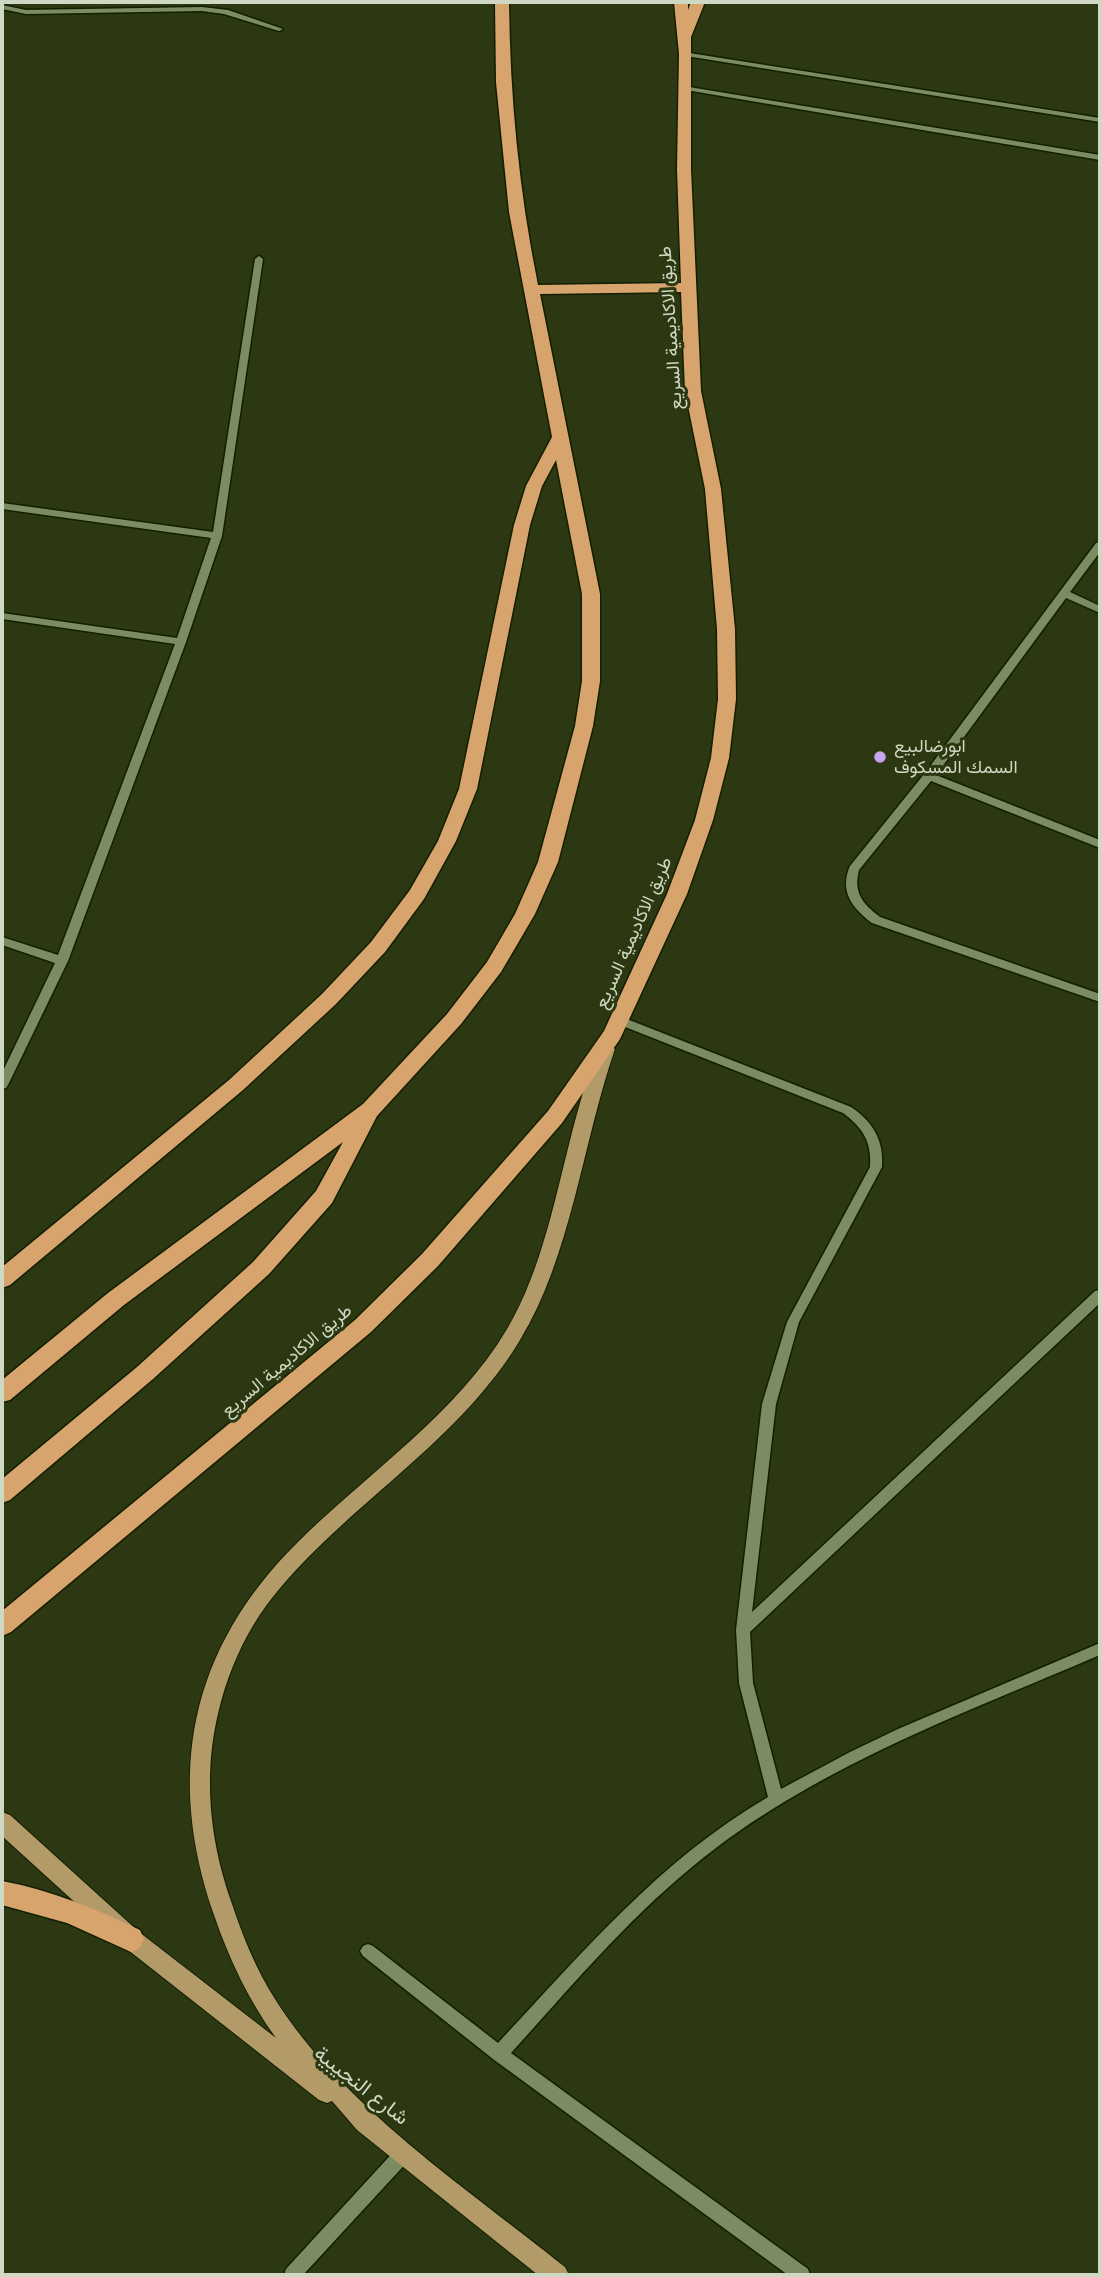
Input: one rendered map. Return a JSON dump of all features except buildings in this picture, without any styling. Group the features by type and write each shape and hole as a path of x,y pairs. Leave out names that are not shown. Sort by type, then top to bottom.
{"highway":[{"path":"2,1393 116,1299 370,1110 454,1019 494,967 525,914 548,862 584,726 591,681 593,636 584,552 516,212 508,145 502,2"},
{"name":"طريق الاكاديمية السريع","path":"2,1625 363,1325 429,1260 555,1117 616,1027 677,894 704,820 720,758 727,699 726,629 714,501 694,391 687,287 684,169 686,46 681,2"},
{"path":"686,46 698,2"},
{"path":"532,290 687,287"},
{"path":"2,1279 236,1085 329,999 378,947 417,894 447,841 468,789 522,525 534,486 561,436"},
{"path":"2,1493 145,1373 261,1268 324,1197 370,1110"},
{"path":"2,1893 32,1898 83,1916 131,1940"}],"main road":[{"path":"373,2128 308,2059 271,2012 235,1941 216,1890 204,1843 198,1797 201,1750 209,1706 224,1662 244,1622 270,1584 301,1551 474,1390 514,1334 559,1222 584,1117 616,1027"},
{"name":"شارع النجيبية","path":"2,1822 131,1940 373,2128 556,2275"}],"street":[{"path":"2,7 26,12 202,9 225,12 279,29"},
{"path":"686,46 1099,118"},
{"path":"686,88 1100,158"},
{"path":"2,1085 62,961 181,642 217,536 258,259"},
{"path":"2,506 217,536"},
{"path":"1100,545 929,776 854,869 850,881 851,895 858,906 876,920 1100,998"},
{"path":"1065,594 1100,610"},
{"path":"2,616 181,642"},
{"path":"929,776 1100,844"},
{"path":"2,941 62,961"},
{"path":"616,1027 847,1110 870,1129 876,1141 876,1167 793,1322 779,1362 769,1404 743,1630 746,1683 776,1799"},
{"path":"743,1630 1100,1295"},
{"path":"499,2054 648,1896 715,1839 776,1799 906,1732 1100,1649"},
{"path":"368,1951 499,2054 802,2275"},
{"path":"292,2275 404,2153"}],"place":[{"name":"ابورضالبيع السمك المسكوف","path":"880,757"}]}
